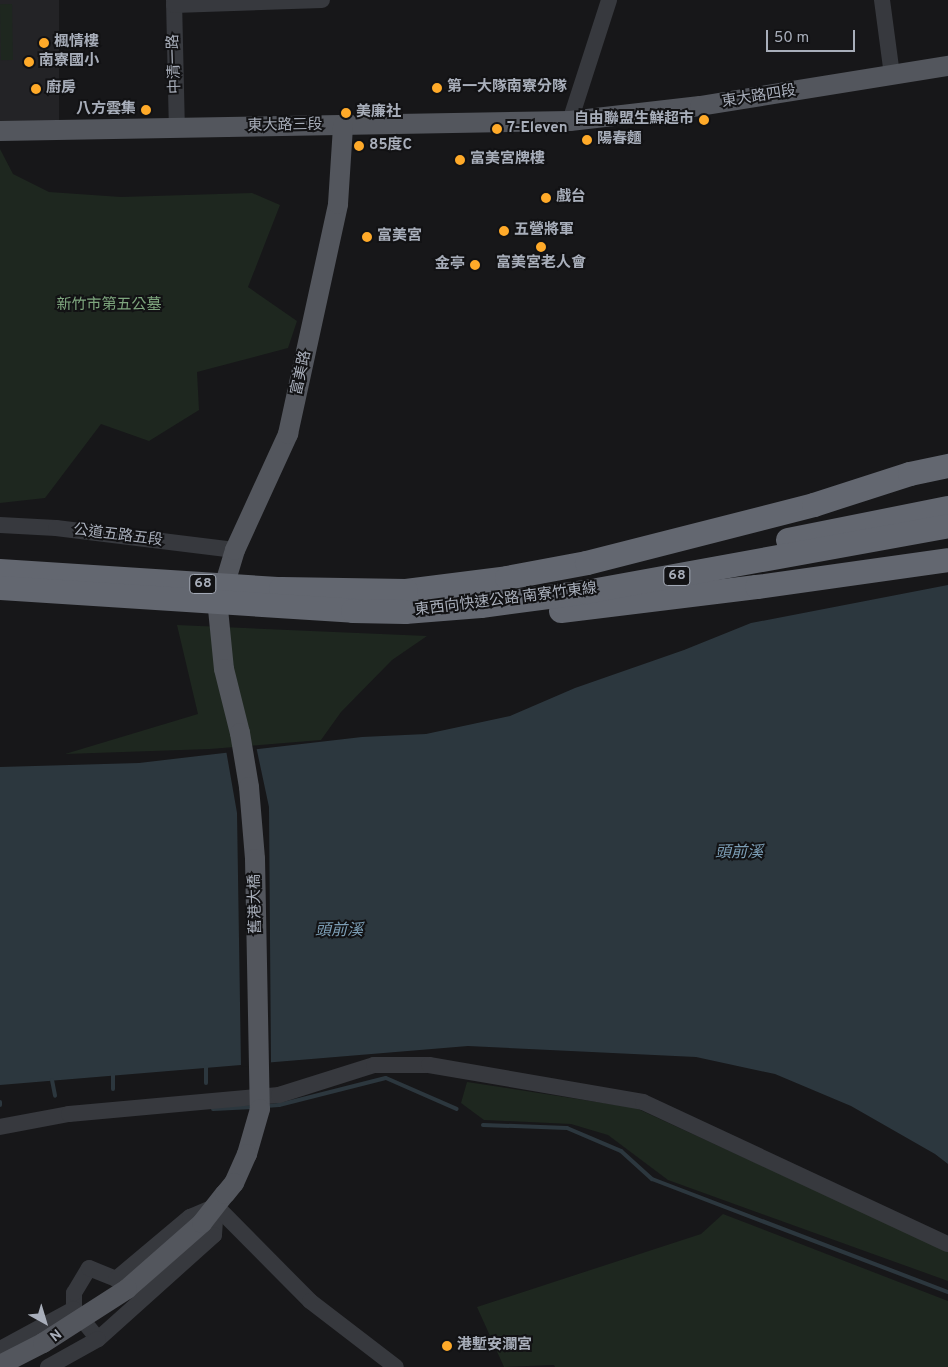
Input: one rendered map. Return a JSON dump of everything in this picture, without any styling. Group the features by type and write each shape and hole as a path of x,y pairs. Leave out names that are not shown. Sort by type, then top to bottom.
{"highway":[{"path":"405,601 507,578 587,563 814,505 910,474 948,466"},
{"name":"東西向快速公路 南寮竹東線","path":"0,588 353,611 405,601 552,582 698,558 948,508"},
{"name":"東西向快速公路 南寮竹東線","path":"0,571 281,589 481,606 586,592 948,526"},
{"path":"405,601 445,619 526,615 757,587 948,560"}],"main road":[{"name":"東大路四段","path":"570,121 700,106 948,66"},
{"name":"東大路三段","path":"0,131 570,121"},
{"name":"富美路","path":"218,609 235,550 288,434 338,204 343,126"},
{"name":"舊港大橋","path":"0,1365 43,1343 127,1289 202,1223 234,1183 247,1154 260,1109 255,858 249,787 240,734 224,669 218,609"}],"street":[{"path":"174,3 322,0"},
{"path":"570,121 609,0"},
{"path":"882,0 892,75"},
{"name":"中清一路","path":"174,3 177,128"},
{"name":"公道五路五段","path":"0,525 56,528 235,550"},
{"path":"0,1127 69,1114 279,1096 374,1065 429,1065 643,1102 948,1244"},
{"path":"98,1338 74,1309 74,1293 89,1268 116,1279 190,1217 221,1200"},
{"path":"48,1367 98,1338 214,1235 221,1200"},
{"path":"221,1200 310,1301 396,1367"},
{"path":"0,1349 74,1309"}],"shaded area":[{"name":"南寮國小","path":"0,0 59,0 59,126 0,126"}],"green space":[{"path":"0,4 12,4 13,60 1,60"},
{"name":"新竹市第五公墓","path":"0,149 13,174 49,192 121,197 252,193 280,205 248,287 297,321 288,348 197,372 199,410 149,441 101,424 45,498 0,503"},
{"path":"177,625 427,636 392,660 341,712 321,740 210,749 65,754 198,714"},
{"path":"467,1082 636,1108 948,1251 948,1281 668,1180 608,1135 571,1124 484,1120 461,1103"},
{"path":"723,1214 948,1301 948,1367 555,1367 554,1365 504,1367 477,1307 701,1234"}],"water":[{"name":"頭前溪","path":"948,585 948,1164 935,1154 851,1106 775,1074 696,1057 468,1046 0,1085 0,767 139,763 362,737 426,734 510,716 575,688 684,650 751,623"}],"pier":[{"path":"256,746 269,807 271,1064 241,1067 237,813 226,750"}],"waterway":[{"path":"206,1067 206,1083"},
{"path":"113,1075 113,1089"},
{"path":"265,1106 279,1105 386,1078 457,1109"},
{"path":"52,1080 55,1096"},
{"path":"213,1109 253,1107"},
{"path":"483,1125 567,1128 621,1151 652,1179 948,1292"}],"place":[{"name":"楓情樓","path":"44,43"},
{"name":"南寮國小","path":"29,62"},
{"name":"第一大隊南寮分隊","path":"437,88"},
{"name":"廚房","path":"36,89"},
{"name":"八方雲集","path":"146,110"},
{"name":"美廉社","path":"346,113"},
{"name":"自由聯盟生鮮超市","path":"704,120"},
{"name":"7-Eleven","path":"497,129"},
{"name":"陽春麵","path":"587,140"},
{"name":"85度C","path":"359,146"},
{"name":"富美宮牌樓","path":"460,160"},
{"name":"戲台","path":"546,198"},
{"name":"五營將軍","path":"504,231"},
{"name":"富美宮","path":"367,237"},
{"name":"富美宮老人會","path":"541,247"},
{"name":"金亭","path":"475,265"},
{"name":"港塹安瀾宮","path":"447,1346"}]}
